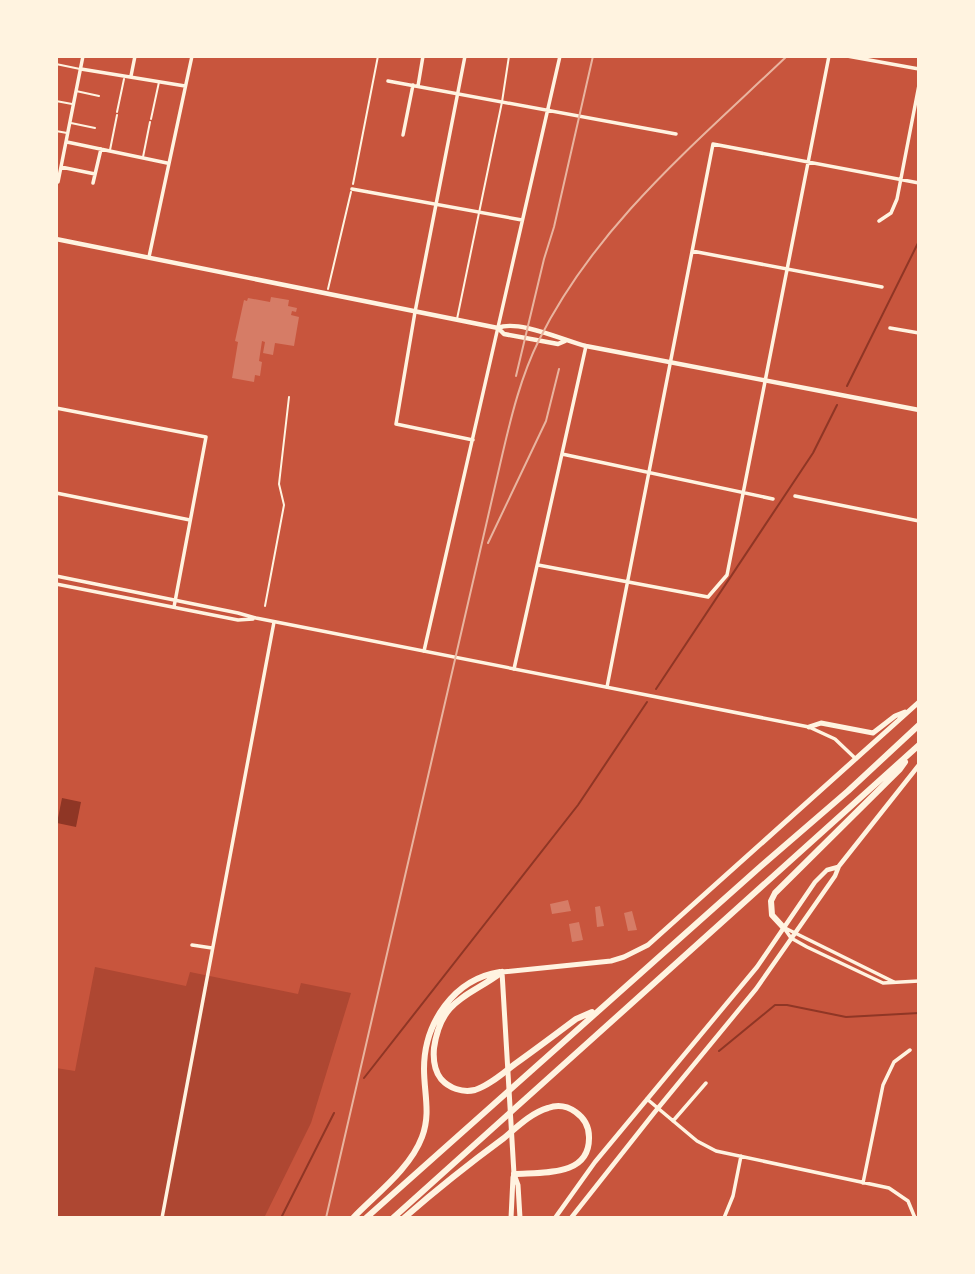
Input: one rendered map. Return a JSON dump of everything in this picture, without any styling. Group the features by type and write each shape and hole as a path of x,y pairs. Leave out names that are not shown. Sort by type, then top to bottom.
{"highway":[{"path":"366,1218 919,725"},
{"path":"393,1218 919,745"},
{"path":"784,928 772,915 771,901 775,893 900,769 910,754"},
{"path":"502,972 458,999 438,1030 434,1050 435,1068 442,1080 454,1088 469,1091 491,1082 576,1020 600,1009"},
{"path":"353,1218 396,1175 419,1146 428,1115 424,1055 435,1019 454,995 471,981 502,972"},
{"path":"404,1218 463,1168 537,1112 558,1106 573,1111 584,1119 589,1132 588,1146 585,1154 573,1167 557,1172 514,1174"}],"main road":[{"path":"56,239 498,328 504,334 558,344 565,341"},
{"path":"498,328 505,325 527,329 560,336 565,341 586,346 919,410"},
{"path":"511,1218 514,1174 502,972 611,961 648,945 919,702"},
{"path":"809,727 821,723 873,733 895,716 908,711"},
{"path":"571,1218 756,989 835,876 839,866 919,765"},
{"path":"555,1218 587,1171 743,985 815,882 827,870 839,866"},
{"path":"514,1174 520,1218"}],"street":[{"path":"58,182 59,166 83,56"},
{"path":"131,76 135,56"},
{"path":"149,257 192,56"},
{"path":"403,135 423,56"},
{"path":"466,56 415,312 396,424 473,440"},
{"path":"424,651 560,56"},
{"path":"538,565 708,597 727,575 763,380 829,56"},
{"path":"847,56 919,69"},
{"path":"81,69 185,86"},
{"path":"388,81 676,134"},
{"path":"879,221 895,207 919,85"},
{"path":"66,142 167,163"},
{"path":"607,687 713,144 919,183"},
{"path":"93,183 101,149"},
{"path":"59,166 95,174"},
{"path":"352,189 522,220"},
{"path":"692,251 883,288"},
{"path":"890,328 919,333"},
{"path":"514,668 586,346"},
{"path":"56,408 206,437 174,607"},
{"path":"562,454 773,499"},
{"path":"56,493 190,520"},
{"path":"795,496 919,522"},
{"path":"56,576 274,622 809,727 835,739 856,759"},
{"path":"56,584 238,620 256,618"},
{"path":"162,1218 274,622"},
{"path":"784,928 796,931 895,983"},
{"path":"784,928 791,938 883,983 919,981"},
{"path":"192,944 212,948"},
{"path":"863,1183 883,1085 894,1062 910,1050"},
{"path":"673,1122 706,1083"},
{"path":"647,1099 697,1141 716,1151 889,1188 908,1202 915,1218"},
{"path":"724,1218 733,1196 741,1156"}],"lane":[{"path":"457,320 509,56"},
{"path":"56,64 81,69"},
{"path":"110,151 125,75"},
{"path":"142,158 159,81"},
{"path":"76,91 99,96"},
{"path":"56,101 74,104"},
{"path":"70,122 95,128"},
{"path":"56,131 68,134"}],"path":[{"path":"327,294 352,189 378,56"},
{"path":"265,606 284,505 279,484 289,397"}],"shaded area":[{"path":"62,798 81,802 76,827 57,823"},
{"path":"95,967 186,986 190,972 298,994 301,983 351,993 311,1123 264,1218 56,1218 56,1068 75,1071"}],"building":[{"path":"271,297 289,300 288,306 297,308 291,315 299,317 294,346 275,343 273,355 263,353 265,342 262,341 260,376 255,375 254,382 232,378 238,342 235,341 244,300 247,301 248,298 270,302"},
{"path":"568,900 571,911 552,914 550,904"},
{"path":"600,906 604,926 597,927 595,907"},
{"path":"632,911 637,930 628,931 624,913"},
{"path":"579,922 583,940 572,942 569,924"}],"waterway":[{"path":"847,386 919,241"},
{"path":"656,689 813,453 837,405"},
{"path":"364,1078 578,805 647,702"},
{"path":"719,1051 775,1005 846,1017 919,1013"},
{"path":"281,1218 334,1113"}],"railway":[{"path":"516,376 593,56"},
{"path":"326,1218 505,441 527,368 562,298 589,259 650,188 787,56"},
{"path":"488,543 546,421 559,369"}]}
